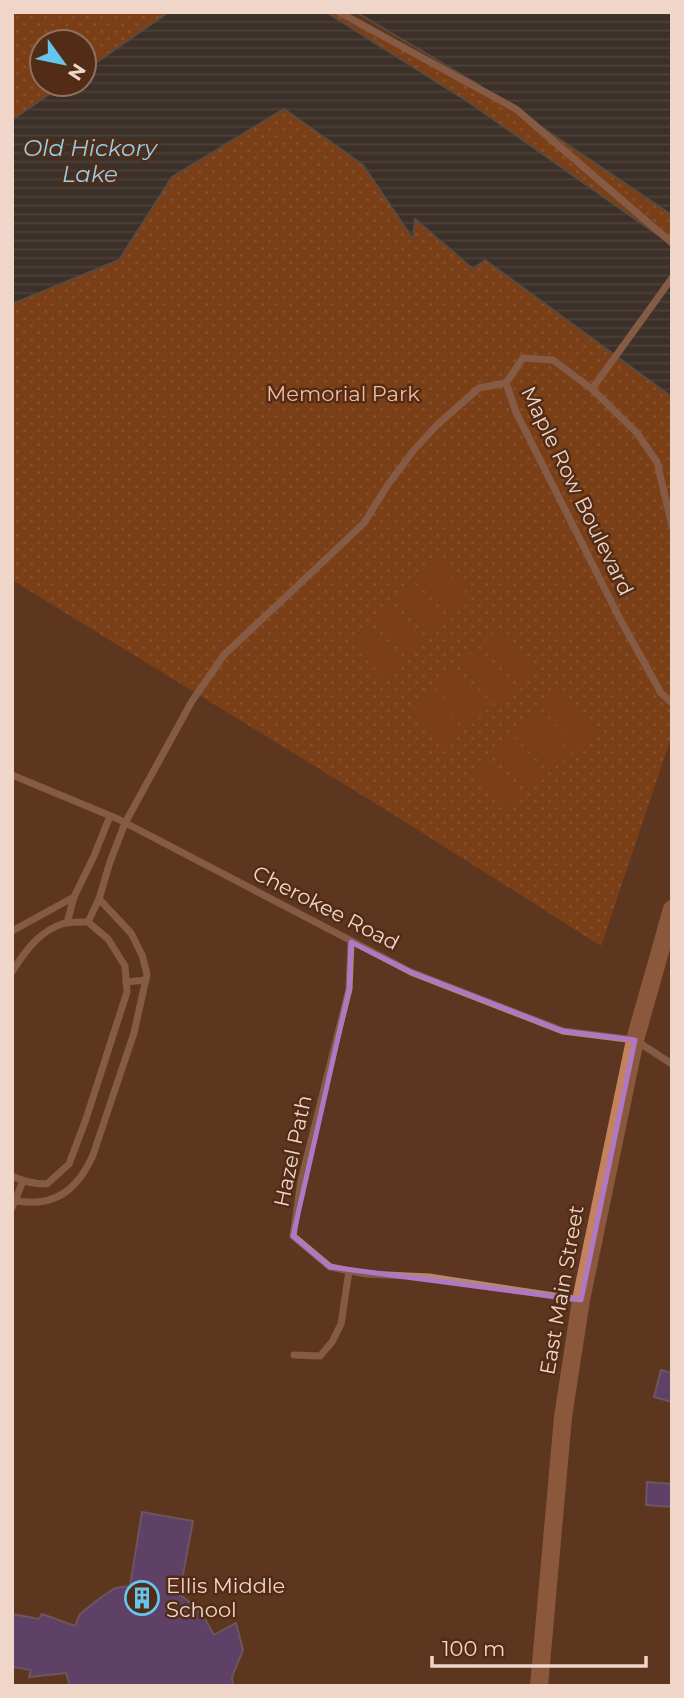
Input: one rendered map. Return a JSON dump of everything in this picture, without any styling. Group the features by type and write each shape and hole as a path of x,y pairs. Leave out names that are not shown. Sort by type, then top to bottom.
{"main road":[{"name":"East Main Street","path":"539,1686 563,1417 581,1300 635,1040 672,909"}],"street":[{"path":"339,12 516,109 672,243"},
{"path":"592,389 672,278"},
{"name":"Maple Row Boulevard","path":"671,700 661,693 620,619 516,412 506,383 523,358 553,360 592,389 637,433 657,462 672,526"},
{"path":"88,922 99,899 125,823 192,701 224,655 364,523 405,461 438,425 479,388 506,383"},
{"name":"Cherokee Road","path":"12,775 125,823 411,972 563,1031 635,1040"},
{"path":"67,923 74,897 110,816"},
{"path":"12,931 74,897"},
{"path":"23,1181 13,1203 38,1203 65,1195 86,1170 130,1043 147,974 142,955 131,933 99,899"},
{"path":"12,972 36,939 51,929 67,923 88,922 108,939 125,966 127,992 69,1164 47,1184 35,1184 12,1176"},
{"name":"Hazel Path","path":"351,942 349,989 301,1181 293,1236 330,1267 366,1274 429,1277 581,1300"},
{"path":"126,982 146,980"},
{"path":"112,1039 130,1043"},
{"path":"635,1040 672,1064"},
{"path":"86,1119 104,1124"},
{"path":"294,1355 320,1356 331,1342 341,1324 349,1271"}],"highlighted area":[{"path":"351,942 411,972 563,1031 635,1040 581,1300 330,1267 293,1236 349,989"}],"green space":[{"name":"Memorial Park","path":"12,12 344,12 672,189 672,735 601,946 391,813 12,580"},
{"path":"437,561 472,599 455,615 420,577"},
{"path":"414,583 448,620 431,637 397,599"},
{"path":"391,605 425,642 408,658 373,620"},
{"path":"367,626 402,664 385,680 350,642"},
{"path":"499,628 534,666 517,682 482,644"},
{"path":"476,650 511,688 494,704 459,666"},
{"path":"453,672 488,709 471,725 436,688"},
{"path":"430,693 464,731 447,747 412,709"},
{"path":"559,693 594,731 577,747 542,709"},
{"path":"536,715 571,753 553,769 519,731"},
{"path":"513,737 548,774 530,790 496,753"},
{"path":"489,758 524,796 507,812 472,774"}],"water":[{"name":"Old Hickory Lake","path":"169,12 326,12 470,103 672,245 672,397 485,260 473,269 415,219 413,239 363,165 284,109 172,177 119,260 12,304 12,120 44,98 98,98 98,61"},
{"path":"356,12 672,12 672,215 476,83"}],"building":[{"path":"661,1370 672,1373 672,1402 654,1397"},
{"path":"647,1482 672,1484 672,1507 646,1505"},
{"name":"Ellis Middle School","path":"142,1512 193,1521 182,1580 171,1588 200,1610 214,1635 236,1623 243,1650 232,1677 233,1686 70,1686 66,1673 29,1677 31,1670 12,1667 12,1614 39,1619 42,1614 75,1626 80,1614 96,1601 115,1588 130,1586"}],"place":[{"name":"Ellis Middle School","path":"142,1598"}]}
